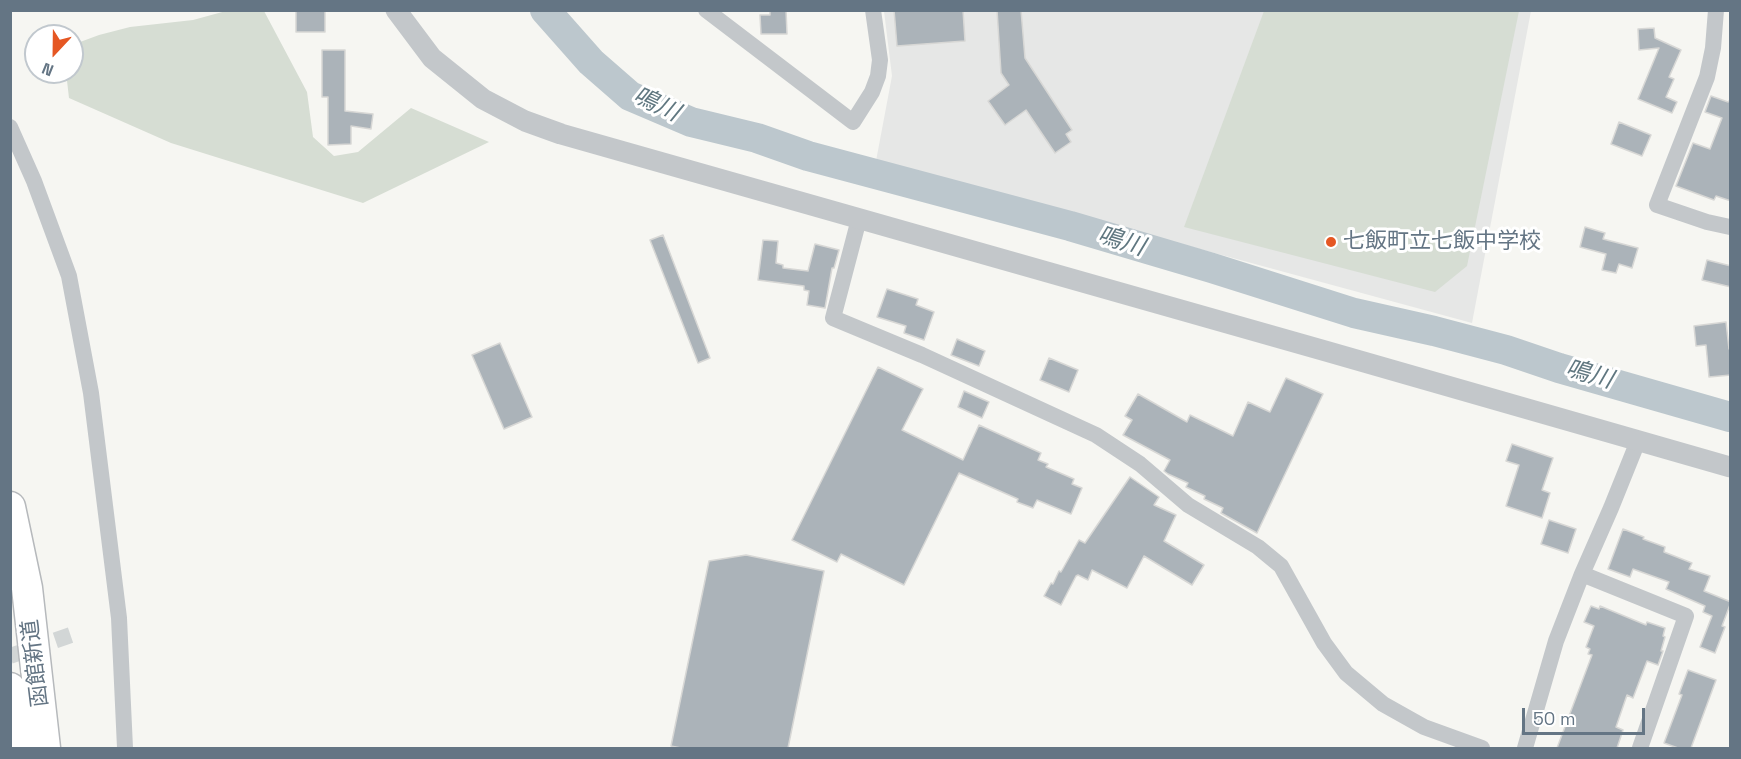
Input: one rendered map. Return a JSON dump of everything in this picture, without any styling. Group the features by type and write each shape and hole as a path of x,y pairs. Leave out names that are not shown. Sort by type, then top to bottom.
{"highway":[{"name":"函館新道","path":"10,507 27,588 45,748"},
{"name":"函館新道","path":"10,688 17,748"}],"street":[{"path":"396,10 432,58 483,99 525,121 561,134 1731,467"},
{"path":"706,10 853,122 872,92 878,76 879,60 873,10"},
{"path":"1716,10 1713,48 1707,77 1657,204 1707,222 1731,227"},
{"path":"10,127 34,181 69,276 91,393 119,618 125,748"},
{"path":"859,219 833,318 922,355 1096,435 1140,464 1188,505 1258,547 1281,566 1324,643 1346,673 1383,704 1424,728 1482,748"},
{"path":"1525,748 1556,641 1638,441"},
{"path":"1582,574 1686,616 1641,748"}],"shaded area":[{"path":"226,11 264,11 307,92 313,137 334,156 358,152 411,108 489,142 363,203 171,143 69,98 67,84 84,84 84,41 130,27 193,20"},
{"name":"七飯町立七飯中学校","path":"884,11 1531,11 1472,323 876,161 892,76"},
{"path":"1264,11 1519,11 1467,266 1435,292 1184,227"}],"building":[{"path":"296,10 325,10 325,32 296,32"},
{"path":"770,10 786,10 787,34 761,34 760,15 770,15"},
{"path":"894,10 963,10 965,41 897,46"},
{"path":"997,10 1021,10 1025,58 1072,130 1066,134 1071,142 1055,153 1026,110 1005,125 988,101 1009,85 1001,73"},
{"path":"1654,28 1655,38 1681,50 1669,77 1674,79 1666,97 1677,102 1672,113 1638,99 1659,48 1639,50 1638,29"},
{"path":"322,50 345,50 345,111 373,114 371,129 351,126 351,144 328,145 328,97 322,97"},
{"path":"1711,96 1728,102 1731,99 1731,201 1716,196 1714,200 1676,186 1693,143 1710,149 1722,118 1705,112"},
{"path":"1619,122 1651,135 1642,156 1611,144"},
{"path":"1585,227 1605,233 1603,239 1638,248 1632,268 1619,264 1616,273 1602,270 1606,254 1580,247"},
{"path":"663,235 710,358 698,363 650,240"},
{"path":"763,240 778,241 776,263 783,265 783,268 808,271 815,244 839,250 834,268 832,268 825,308 807,305 809,291 804,290 804,286 758,280"},
{"path":"1707,260 1731,266 1731,287 1702,280"},
{"path":"887,289 918,299 916,305 934,312 924,340 904,333 906,326 877,317"},
{"path":"1726,322 1729,349 1731,349 1731,375 1709,377 1706,345 1696,346 1694,326"},
{"path":"957,339 985,351 979,366 951,355"},
{"path":"500,343 532,417 504,429 472,355"},
{"path":"1049,358 1078,370 1069,392 1040,380"},
{"path":"878,367 923,389 902,430 963,460 979,425 1041,453 1038,460 1048,464 1046,467 1074,479 1072,484 1082,488 1071,514 1037,500 1033,508 959,473 904,585 841,554 837,562 792,540"},
{"path":"1286,378 1323,394 1257,533 1221,513 1223,508 1186,487 1188,483 1164,471 1170,460 1123,435 1132,420 1125,416 1138,394 1187,422 1190,415 1233,436 1248,402 1270,412"},
{"path":"964,391 989,402 982,418 958,407"},
{"path":"1512,444 1553,458 1542,490 1550,493 1542,518 1506,506 1519,465 1506,461"},
{"path":"1130,477 1159,497 1154,505 1176,515 1164,541 1204,565 1192,585 1144,556 1127,588 1092,570 1088,580 1076,576 1061,605 1044,596 1079,540 1085,543"},
{"path":"1549,520 1576,529 1568,553 1541,544"},
{"path":"1623,529 1665,547 1664,552 1692,563 1689,569 1710,576 1704,591 1731,602 1715,653 1700,647 1712,616 1703,612 1705,606 1666,589 1669,582 1633,569 1630,577 1608,569"},
{"path":"746,555 824,571 788,748 681,748 671,746 709,561"},
{"path":"1591,606 1599,609 1600,606 1646,625 1647,622 1665,628 1661,651 1663,651 1658,665 1647,661 1633,698 1627,695 1616,727 1623,730 1617,748 1557,748 1592,655 1588,654 1590,649 1586,647 1594,626 1584,622"},
{"path":"1688,670 1716,680 1691,748 1678,748 1664,743 1682,695 1679,694"}],"waterway":[{"name":"鳴川","path":"545,10 591,62 630,96 691,122 757,138 808,156 1070,226 1354,313 1506,350 1559,368 1730,417"}],"tunnel":[{"path":"10,656 71,635"}],"place":[{"name":"七飯町立七飯中学校","path":"1331,242"}]}
